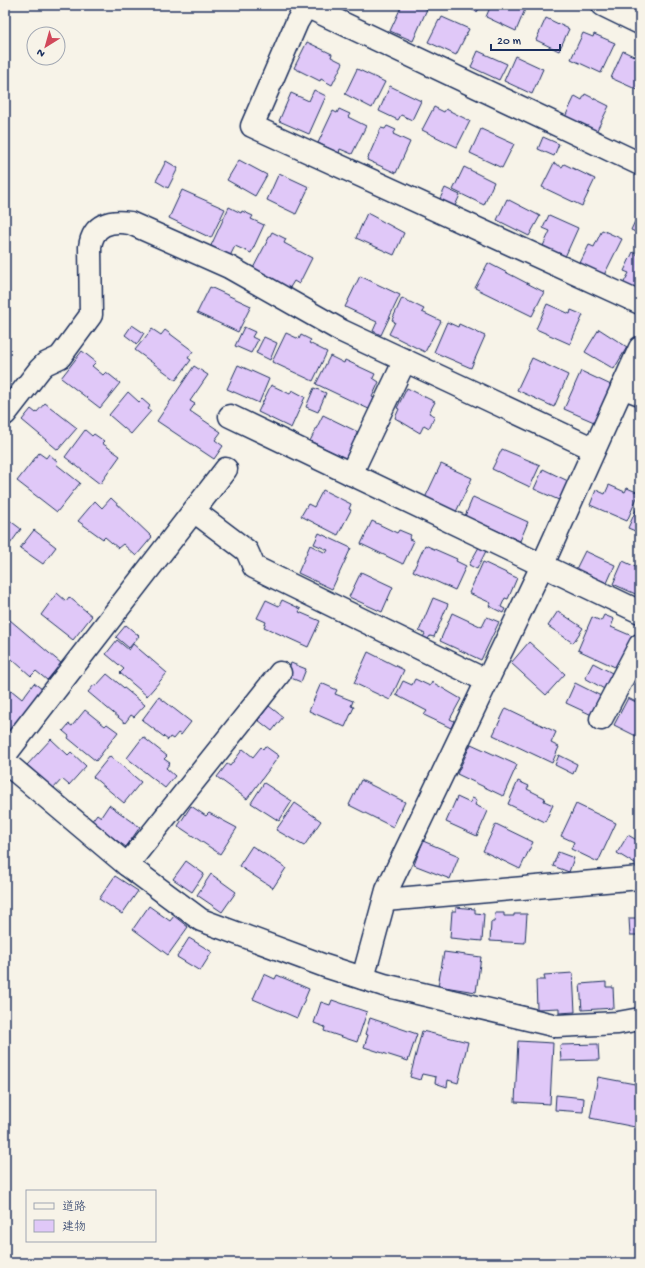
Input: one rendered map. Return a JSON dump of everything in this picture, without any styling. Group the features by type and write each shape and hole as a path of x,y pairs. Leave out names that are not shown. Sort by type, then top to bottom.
{"street":[{"path":"603,5 640,22"},
{"path":"640,164 306,6 297,22 252,126 640,303"},
{"path":"5,414 40,369 45,364 60,357 67,350 92,315 91,237 98,228 118,221 130,223 228,267 342,331 594,449"},
{"path":"363,978 387,890 542,566 594,449 631,390 640,348"},
{"path":"351,474 405,360"},
{"path":"230,416 640,612"},
{"path":"5,755 226,469"},
{"path":"194,511 247,550 254,567 487,681"},
{"path":"601,719 640,644"},
{"path":"127,865 280,673"},
{"path":"5,762 127,865 201,920 325,966 363,978 558,1026 640,1019"},
{"path":"385,900 640,878"}],"building":[{"path":"402,5 418,5 427,9 413,41 390,31"},
{"path":"462,5 481,5 477,12"},
{"path":"491,5 521,5 526,7 516,31 486,17"},
{"path":"442,17 469,29 456,55 428,42"},
{"path":"546,18 569,29 559,51 536,40"},
{"path":"583,33 593,37 594,34 615,43 601,73 571,59"},
{"path":"307,42 332,54 331,57 343,63 332,85 321,79 320,81 294,68"},
{"path":"478,51 507,64 499,80 471,67"},
{"path":"623,51 640,59 640,91 611,78"},
{"path":"515,56 543,69 532,94 504,81"},
{"path":"357,69 385,82 372,108 345,94"},
{"path":"390,86 421,101 412,120 401,115 398,120 379,111"},
{"path":"314,90 326,96 309,134 279,121 291,93 309,101"},
{"path":"585,94 609,106 596,132 565,117 575,96 582,100"},
{"path":"434,107 444,112 446,109 470,121 457,147 422,130"},
{"path":"339,109 350,114 348,117 366,126 352,154 340,149 339,153 318,143 333,111 337,113"},
{"path":"387,126 396,130 393,134 410,142 396,173 367,160 381,128 385,129"},
{"path":"481,129 514,144 502,168 470,153"},
{"path":"543,137 559,144 554,156 538,149"},
{"path":"239,160 267,175 255,196 227,180"},
{"path":"166,161 178,168 168,188 156,181"},
{"path":"554,163 562,167 564,164 595,179 582,206 542,187"},
{"path":"464,167 494,182 484,205 453,190"},
{"path":"279,173 309,187 296,214 267,200"},
{"path":"445,188 460,195 454,208 439,201"},
{"path":"182,190 225,209 211,238 169,218"},
{"path":"507,199 540,216 529,236 497,220"},
{"path":"229,207 241,213 242,211 253,216 251,219 264,225 251,253 235,246 227,262 208,252"},
{"path":"640,210 640,234 631,230"},
{"path":"367,213 404,233 394,255 356,238"},
{"path":"549,215 578,228 565,257 543,246 550,231 543,228"},
{"path":"602,230 622,239 603,277 579,265 589,245 594,247"},
{"path":"272,232 286,239 284,243 312,258 299,284 294,281 289,289 251,272"},
{"path":"633,252 640,256 640,292 623,284 629,273 624,271"},
{"path":"488,263 544,292 532,316 475,288"},
{"path":"360,276 400,295 381,335 373,331 377,322 345,307"},
{"path":"210,287 251,306 238,332 197,313"},
{"path":"402,298 424,309 422,312 441,321 425,352 389,334 395,322 392,320"},
{"path":"547,304 570,314 571,310 583,315 570,344 536,329"},
{"path":"447,322 458,327 459,324 485,336 471,368 434,352"},
{"path":"132,325 144,333 137,344 125,335"},
{"path":"244,327 255,332 252,337 258,340 251,353 235,346"},
{"path":"152,329 161,335 165,330 193,351 188,358 191,360 176,380 135,350"},
{"path":"599,329 627,347 614,369 585,352"},
{"path":"286,333 299,339 301,335 311,340 309,343 327,352 313,381 272,362"},
{"path":"264,337 277,343 270,360 256,353"},
{"path":"82,351 96,362 92,366 103,375 106,372 120,383 100,408 61,378"},
{"path":"330,356 344,363 345,360 375,374 373,378 379,382 372,397 378,400 373,411 316,384"},
{"path":"532,358 568,375 554,407 517,390"},
{"path":"238,365 269,379 259,403 227,389"},
{"path":"194,366 208,375 190,401 195,404 190,411 221,432 215,440 223,446 214,459 157,421"},
{"path":"581,371 611,385 594,422 564,409"},
{"path":"271,385 290,394 292,390 305,397 291,428 258,412"},
{"path":"314,388 326,393 318,412 306,407"},
{"path":"407,388 435,402 429,413 435,416 429,428 424,425 420,433 395,418 399,409 397,408"},
{"path":"128,392 139,402 142,399 150,406 148,409 151,411 131,434 109,415"},
{"path":"45,403 77,428 58,450 22,420 31,409 36,413"},
{"path":"323,415 360,433 347,459 310,441"},
{"path":"85,430 92,436 94,434 104,441 102,443 120,456 100,484 65,457"},
{"path":"502,449 540,465 530,487 492,469"},
{"path":"39,453 46,458 49,454 58,462 56,464 80,483 57,512 17,481"},
{"path":"441,464 472,478 456,512 425,498"},
{"path":"543,469 570,482 561,501 534,489"},
{"path":"609,485 625,492 627,488 639,493 627,521 590,505 596,490 605,494"},
{"path":"323,490 351,504 349,509 351,510 338,535 301,516 308,504 314,507"},
{"path":"473,497 528,522 520,541 465,516"},
{"path":"111,498 152,537 136,556 123,544 118,548 105,537 103,539 78,521 95,501 102,508"},
{"path":"640,501 640,533 628,528"},
{"path":"5,517 21,529 10,544 5,540"},
{"path":"372,521 397,533 399,530 411,535 409,539 414,541 403,564 361,544"},
{"path":"34,530 56,547 43,564 20,548"},
{"path":"319,533 351,548 332,589 298,573 310,545 326,553 328,550 314,544"},
{"path":"425,545 457,559 456,561 466,566 455,590 413,571"},
{"path":"479,547 486,551 477,569 469,565"},
{"path":"585,551 615,565 607,583 576,569"},
{"path":"623,561 640,569 640,596 613,584"},
{"path":"483,562 517,578 508,599 505,598 501,607 505,609 503,613 489,606 491,603 469,593"},
{"path":"361,572 393,587 382,612 349,597"},
{"path":"57,593 66,601 69,597 92,616 73,640 41,615"},
{"path":"433,598 448,604 434,637 430,636 428,639 423,637 425,634 419,631"},
{"path":"266,600 279,606 282,600 301,609 299,612 320,621 308,647 264,627 266,622 257,618"},
{"path":"558,611 583,628 573,643 548,626"},
{"path":"452,613 482,627 487,617 499,622 481,660 440,641"},
{"path":"604,615 614,619 611,627 632,636 617,668 578,650 592,617 601,621"},
{"path":"10,620 62,664 47,680 36,671 31,676 5,653 5,626"},
{"path":"126,625 139,636 129,648 116,637"},
{"path":"117,640 129,650 133,644 167,673 147,696 120,673 124,669 106,654"},
{"path":"529,642 565,674 546,695 511,663"},
{"path":"368,652 404,670 390,700 354,683"},
{"path":"291,663 306,669 301,682 286,676"},
{"path":"593,663 614,674 606,690 585,678"},
{"path":"107,674 145,705 134,717 131,715 125,723 88,692"},
{"path":"415,679 430,686 432,682 461,699 450,719 454,721 451,728 424,715 427,711 396,695 403,681 412,685"},
{"path":"34,683 42,689 5,736 5,698 11,690 22,699"},
{"path":"321,683 337,690 335,694 353,701 351,706 354,707 345,727 309,711"},
{"path":"575,683 603,697 594,716 566,703"},
{"path":"159,697 191,722 181,735 178,733 173,739 170,737 168,740 142,720"},
{"path":"628,698 640,704 640,738 614,725"},
{"path":"269,706 283,717 272,731 258,720"},
{"path":"506,708 556,732 551,743 559,747 552,763 493,735"},
{"path":"85,710 105,726 107,724 118,732 96,761 68,738 69,736 63,731 69,724 72,726"},
{"path":"143,737 167,756 164,759 170,763 166,768 175,776 165,788 127,758"},
{"path":"51,739 68,755 71,752 86,766 69,785 62,779 53,789 27,765"},
{"path":"471,744 517,765 503,796 457,774"},
{"path":"265,746 279,756 247,799 217,777 227,764 230,766 243,749 253,757 261,747 263,749"},
{"path":"559,755 577,764 573,774 555,765"},
{"path":"110,756 141,782 124,803 93,777"},
{"path":"361,780 405,802 393,827 349,805"},
{"path":"518,781 529,786 527,789 545,798 544,801 553,805 545,822 508,804"},
{"path":"264,783 292,801 279,821 251,803"},
{"path":"457,797 470,803 472,798 477,800 475,805 488,811 477,836 446,822"},
{"path":"295,803 321,821 304,846 276,830"},
{"path":"576,804 616,823 598,862 571,849 574,842 561,836"},
{"path":"109,805 140,827 126,847 91,822 97,814 101,817"},
{"path":"191,806 206,816 209,813 237,828 220,854 178,826"},
{"path":"496,824 533,842 520,869 483,851"},
{"path":"628,835 640,842 640,867 617,853"},
{"path":"423,841 459,856 450,879 414,865"},
{"path":"252,846 286,868 273,888 239,866"},
{"path":"558,852 574,858 569,872 553,866"},
{"path":"186,861 204,874 192,892 173,879"},
{"path":"211,874 236,892 222,912 197,895"},
{"path":"115,876 138,891 122,914 99,899"},
{"path":"149,906 170,921 174,916 188,927 168,955 133,929"},
{"path":"456,907 475,909 475,913 484,914 482,941 450,938 452,911 456,911"},
{"path":"640,908 640,935 630,935 629,918 638,918 637,909"},
{"path":"495,913 504,913 504,916 527,914 525,943 490,941 491,922 494,922"},
{"path":"189,938 212,952 200,971 177,957"},
{"path":"444,952 481,957 476,992 438,986"},
{"path":"573,973 575,1012 559,1013 559,1008 537,1009 536,980 545,980 544,975"},
{"path":"264,974 275,979 277,975 309,989 297,1018 253,999"},
{"path":"606,982 606,987 613,987 614,1008 582,1010 580,984"},
{"path":"332,1000 367,1012 357,1042 324,1031 325,1027 314,1023 321,1002 330,1005"},
{"path":"370,1018 417,1034 408,1061 364,1047 368,1035 365,1034"},
{"path":"422,1031 468,1042 458,1083 448,1080 447,1087 435,1083 436,1077 422,1074 420,1080 410,1077"},
{"path":"518,1041 553,1043 550,1104 515,1102"},
{"path":"598,1044 599,1060 561,1061 560,1045"},
{"path":"598,1077 640,1085 640,1128 590,1118"},
{"path":"556,1095 584,1098 583,1112 555,1110"}]}
